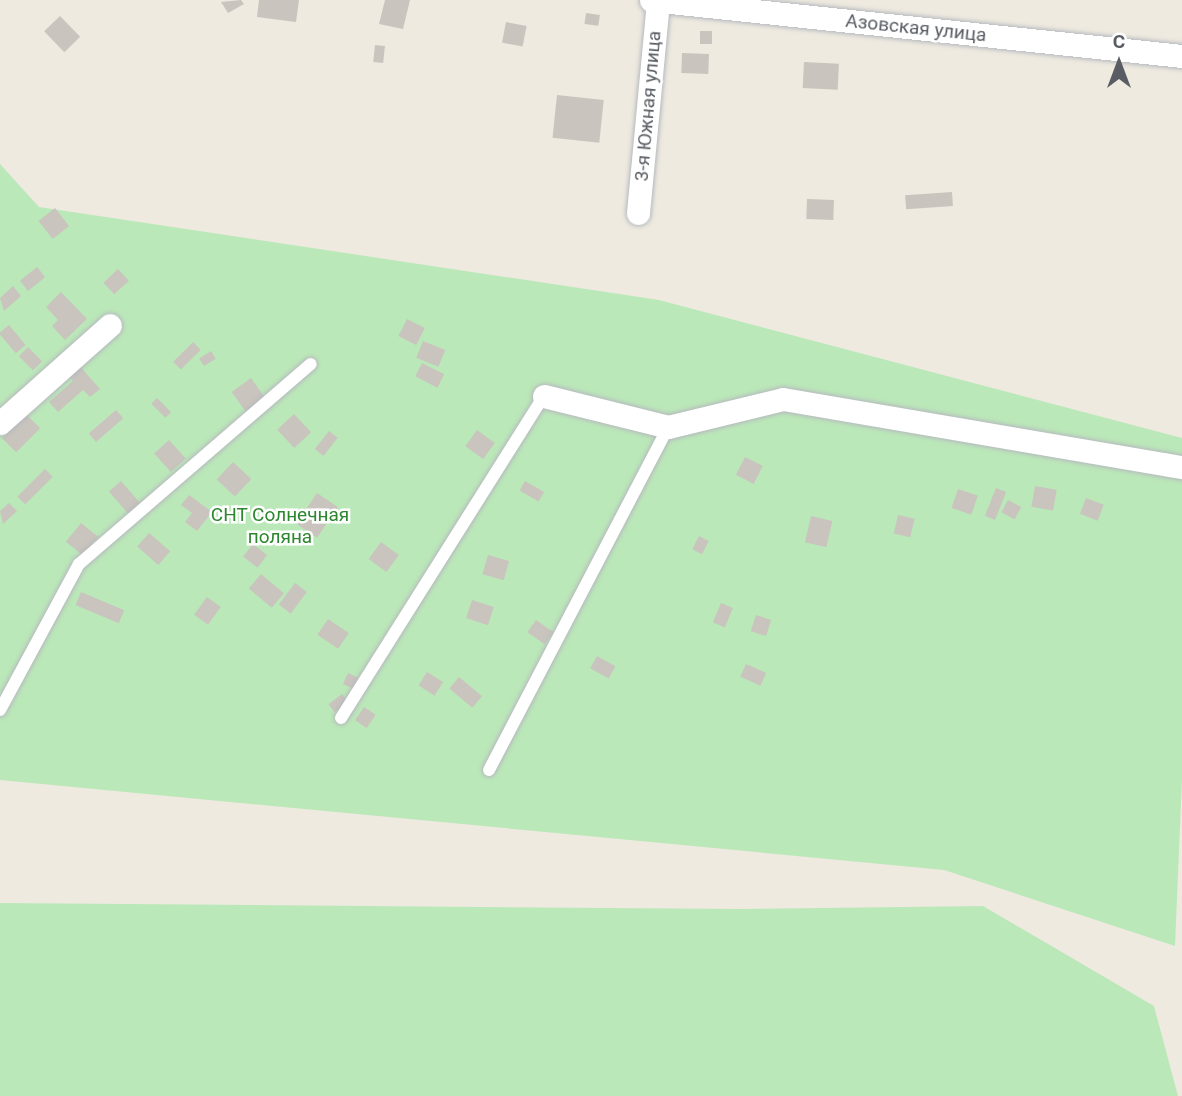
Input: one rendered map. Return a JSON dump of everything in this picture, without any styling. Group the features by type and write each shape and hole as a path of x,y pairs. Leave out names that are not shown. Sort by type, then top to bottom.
{"street":[{"name":"Азовская улица","path":"656,0 1182,56"},
{"name":"3-я Южная улица","path":"638,212 656,0"},
{"path":"0,423 110,325"},
{"path":"544,396 668,427 782,399 1182,467"}],"lane":[{"path":"0,710 79,564 311,364"},
{"path":"341,718 544,396"},
{"path":"489,770 668,427"}],"green space":[{"name":"СНТ Солнечная поляна","path":"0,164 39,207 659,300 1182,438 1182,779 1175,946 944,870 0,780"},
{"path":"0,903 738,909 983,906 1154,1006 1178,1096 0,1096"}],"building":[{"path":"241,0 244,4 228,13 221,2"},
{"path":"259,0 299,0 296,22 257,17"},
{"path":"385,0 410,0 403,29 379,24"},
{"path":"586,13 600,15 598,26 584,24"},
{"path":"60,16 80,37 64,52 44,31"},
{"path":"506,22 527,26 523,47 502,43"},
{"path":"700,31 712,31 712,44 700,44"},
{"path":"375,45 385,46 383,63 373,62"},
{"path":"682,53 709,54 708,74 681,73"},
{"path":"804,62 839,64 838,90 803,88"},
{"path":"557,95 604,100 599,143 553,138"},
{"path":"952,192 953,206 906,209 905,195"},
{"path":"807,199 834,200 833,220 806,219"},
{"path":"55,208 69,226 53,239 38,221"},
{"path":"37,267 45,277 28,291 20,281"},
{"path":"118,269 129,281 114,294 103,283"},
{"path":"13,286 21,296 4,311 0,298"},
{"path":"61,292 87,319 65,340 52,326 58,320 46,307"},
{"path":"407,319 425,328 416,345 398,336"},
{"path":"9,325 26,345 16,353 0,334"},
{"path":"423,341 445,350 439,367 416,358"},
{"path":"193,342 201,350 181,370 173,362"},
{"path":"28,347 42,361 33,370 19,356"},
{"path":"211,351 216,359 204,366 199,358"},
{"path":"76,362 100,389 90,397 83,390 58,412 49,402 73,381 65,371"},
{"path":"422,363 444,374 437,388 415,376"},
{"path":"251,378 265,397 246,412 232,392"},
{"path":"157,398 171,412 165,418 151,404"},
{"path":"116,410 123,418 96,442 89,434"},
{"path":"26,414 40,428 16,452 2,438"},
{"path":"294,414 311,432 294,448 277,430"},
{"path":"477,430 495,443 483,459 465,446"},
{"path":"329,431 338,438 324,456 315,449"},
{"path":"169,440 186,459 171,472 154,453"},
{"path":"745,457 763,466 754,484 736,475"},
{"path":"233,462 251,479 235,497 217,480"},
{"path":"45,469 53,477 25,504 17,497"},
{"path":"121,481 140,503 128,513 109,491"},
{"path":"525,481 544,492 539,502 520,491"},
{"path":"1035,486 1057,490 1053,511 1031,507"},
{"path":"996,488 1006,492 995,520 985,516"},
{"path":"958,489 978,496 971,515 951,508"},
{"path":"317,493 338,507 317,538 296,524"},
{"path":"189,495 212,512 197,531 185,522 192,513 181,505"},
{"path":"1086,498 1104,505 1098,521 1080,514"},
{"path":"1008,500 1021,507 1015,519 1001,512"},
{"path":"9,503 17,511 3,524 0,511"},
{"path":"898,515 915,519 910,537 894,534"},
{"path":"811,516 832,521 826,547 805,542"},
{"path":"81,523 98,537 83,555 66,542"},
{"path":"149,533 170,551 158,565 137,547"},
{"path":"699,536 709,541 702,554 692,549"},
{"path":"381,542 399,555 386,572 369,559"},
{"path":"253,544 267,555 257,568 243,557"},
{"path":"488,555 509,561 504,580 482,574"},
{"path":"261,574 284,593 272,608 249,589"},
{"path":"295,583 307,592 291,614 279,605"},
{"path":"81,592 124,610 119,623 76,605"},
{"path":"207,597 221,607 208,625 194,615"},
{"path":"472,600 494,607 488,625 466,618"},
{"path":"721,603 733,608 725,627 713,622"},
{"path":"756,615 771,620 766,636 751,631"},
{"path":"328,619 349,633 338,649 317,635"},
{"path":"536,620 553,632 545,644 527,632"},
{"path":"597,656 615,666 609,678 590,668"},
{"path":"746,664 766,673 760,686 740,677"},
{"path":"427,672 443,682 435,696 419,686"},
{"path":"348,673 361,679 356,690 343,684"},
{"path":"459,677 482,696 472,708 449,688"},
{"path":"342,694 348,702 334,712 328,704"},
{"path":"364,707 376,715 367,728 355,720"}]}
